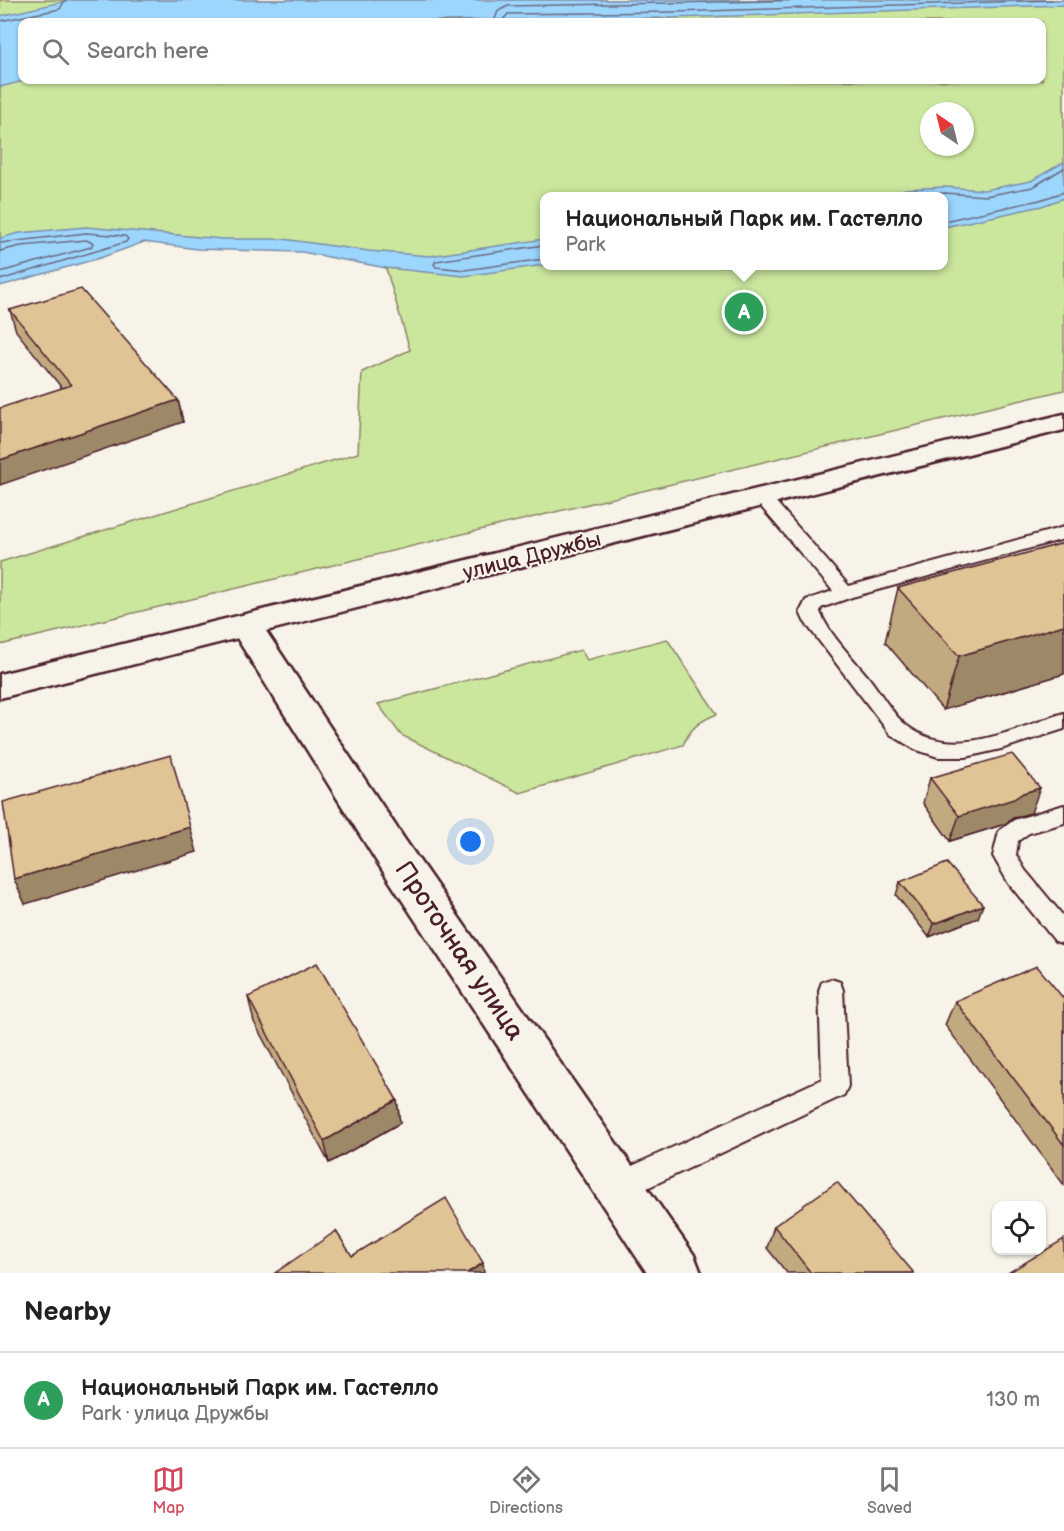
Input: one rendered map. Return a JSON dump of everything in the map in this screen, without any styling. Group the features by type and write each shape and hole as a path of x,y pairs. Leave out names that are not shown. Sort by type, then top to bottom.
{"main road":[{"name":"улица Дружбы","path":"0,686 246,627 1064,422"},
{"name":"Проточная улица","path":"246,627 391,851 676,1273"}],"lane":[{"path":"763,498 845,593"},
{"path":"1064,533 845,593 813,604 810,612 814,621 897,729 915,742 940,750 968,750 1064,720"},
{"path":"1064,814 1022,826 1007,837 1004,856 1017,878 1064,934"},
{"path":"618,1187 835,1086 831,990"}],"green space":[{"path":"0,0 1064,0 1064,390 0,645 0,562 358,453 362,372 410,350 386,268 411,270 408,261 175,235 0,273"},
{"path":"667,639 717,714 697,725 683,745 520,793 401,735 378,704 581,650 587,660"}],"water":[{"path":"71,0 1064,0 1064,5 674,18 18,18 18,82 0,87 0,16"},
{"path":"1064,162 1064,198 1042,206 948,226 948,192 896,192 906,189 945,187 984,190 1031,181"},
{"path":"86,227 222,239 283,239 369,251 430,256 540,240 540,266 464,276 386,268 302,252 197,249 144,242 100,258 0,286 0,238 19,233"}],"building":[{"path":"81,289 178,400 0,460 0,408 71,385 10,310"},
{"path":"1064,543 1064,625 959,656 898,588"},
{"path":"1012,754 1040,788 1023,793 1014,799 959,816 930,778"},
{"path":"171,755 190,827 14,879 3,802"},
{"path":"947,863 983,905 934,924 900,882"},
{"path":"317,963 397,1100 324,1141 248,997"},
{"path":"1037,966 1064,999 1064,1145 955,1001"},
{"path":"837,1182 914,1273 811,1273 774,1226"},
{"path":"446,1198 483,1263 467,1273 275,1273 336,1231 352,1256"},
{"path":"1064,1239 1064,1273 1008,1273 1038,1255 1046,1255 1046,1250"}],"place":[{"name":"Национальный Парк им. Гастелло","path":"744,312"}]}
